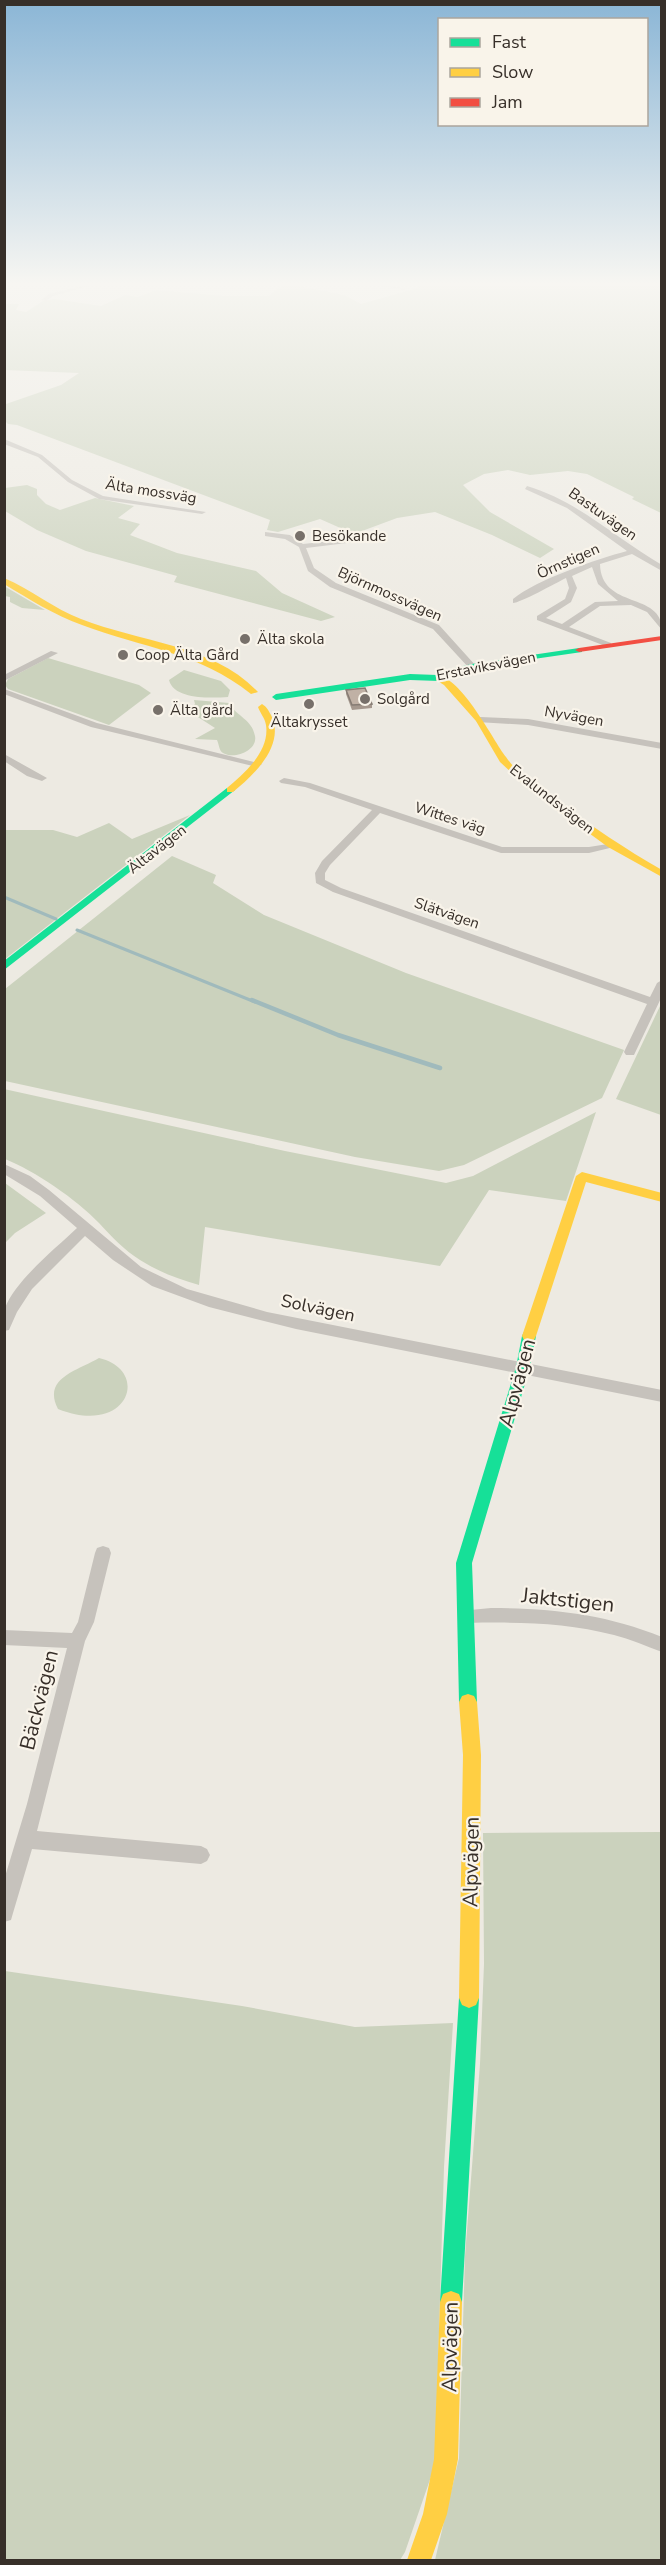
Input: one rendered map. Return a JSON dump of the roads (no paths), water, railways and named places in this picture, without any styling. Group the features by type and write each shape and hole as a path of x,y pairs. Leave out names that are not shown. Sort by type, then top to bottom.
{"street":[{"name":"Älta mossväg","path":"4,441 40,456 70,481 101,498 202,513"},
{"name":"Bastuvägen","path":"527,488 552,495 566,503 632,552 662,569"},
{"name":"Björnmossvägen","path":"268,534 287,537 302,546 355,540"},
{"name":"Björnmossvägen","path":"302,546 311,569 322,579 436,627 472,666"},
{"name":"Örnstigen","path":"516,601 522,596 596,563 632,552"},
{"path":"596,563 597,578 609,592 627,603"},
{"path":"568,575 573,588 568,600 540,616 608,645"},
{"path":"4,580 76,621 202,659 230,671 241,678 254,692"},
{"path":"563,627 598,604 627,603 638,604 650,610 662,628"},
{"path":"650,610 662,609"},
{"name":"Erstaviksvägen","path":"276,697 410,677 439,678 449,672 472,666 662,638"},
{"path":"4,679 54,653"},
{"name":"Evalundsvägen","path":"439,678 447,683 480,720 487,736 511,767 533,788 611,845 662,874"},
{"path":"4,691 94,725 257,764"},
{"path":"254,692 270,693 276,697 274,704 262,707 253,706 244,701 245,697 254,692"},
{"name":"Ältavägen","path":"4,967 243,780 265,752 270,726 262,707"},
{"name":"Nyvägen","path":"480,720 528,722 662,746"},
{"path":"4,757 30,774 42,778"},
{"name":"Wittes väg","path":"284,781 307,785 377,810 501,849 589,850 611,845"},
{"name":"Slätvägen","path":"377,810 326,863 320,873 320,881 347,894 653,1002"},
{"path":"630,1052 662,984"},
{"name":"Solvägen","path":"4,1168 39,1189 131,1266 191,1296 324,1328 662,1396"},
{"name":"Alpvägen","path":"419,2560 435,2514 446,2459 452,2256 469,2014 472,1755 464,1563 523,1367 528,1340 582,1176 662,1198"},
{"path":"5,1326 9,1310 40,1271 85,1228"},
{"name":"Bäckvägen","path":"4,1913 26,1839 76,1641 86,1622 103,1553"},
{"name":"Jaktstigen","path":"466,1616 593,1621 639,1633 662,1645"},
{"name":"Bäckvägen","path":"4,1637 76,1641"},
{"path":"26,1839 201,1855"}],"waterway":[{"path":"4,897 56,919"},
{"path":"77,930 255,1002"},
{"path":"252,1000 338,1035 440,1068"}],"place":[{"name":"Besökande","path":"300,536"},
{"name":"Älta skola","path":"245,639"},
{"name":"Coop Älta Gård","path":"123,655"},
{"name":"Solgård","path":"365,699"},
{"name":"Ältakrysset","path":"309,704"},
{"name":"Älta gård","path":"158,710"}]}
